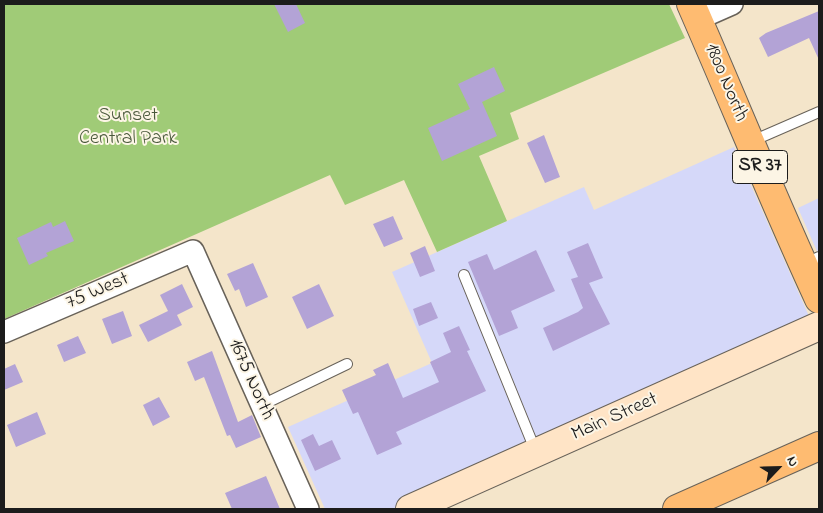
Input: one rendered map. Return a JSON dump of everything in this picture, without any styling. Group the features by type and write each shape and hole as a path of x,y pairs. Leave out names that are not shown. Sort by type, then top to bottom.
{"main road":[{"name":"1800 North","path":"695,11 749,142 811,261 819,299"},
{"name":"Main Street","path":"410,509 819,326"},
{"path":"677,509 819,446"}],"street":[{"path":"695,11 732,4"},
{"name":"75 West","path":"4,332 193,251"},
{"name":"1675 North","path":"193,251 308,509"}],"lane":[{"path":"749,142 819,112"},
{"path":"464,275 536,453"},
{"path":"262,405 347,364"}],"shaded area":[{"path":"734,147 812,323 392,509 325,509 288,427 432,363 392,272 584,187 594,210"},
{"path":"819,198 819,256 798,208"}],"green space":[{"name":"Sunset Central Park","path":"4,4 669,4 685,38 510,113 519,139 479,156 507,221 437,252 404,180 345,205 330,175 4,319"}],"building":[{"path":"274,4 296,4 305,23 288,32"},
{"path":"819,11 819,60 809,38 768,57 759,38 766,33"},
{"path":"494,67 505,91 482,102 497,136 442,161 428,128 470,109 458,84"},
{"path":"544,135 560,177 545,183 527,143"},
{"path":"393,216 403,239 384,247 373,224"},
{"path":"65,221 74,241 46,253 48,256 29,265 17,238 51,222 53,227"},
{"path":"588,243 603,278 589,283 610,324 553,351 543,328 583,308 571,279 578,277 567,252"},
{"path":"425,246 435,271 420,277 410,253"},
{"path":"536,250 555,291 511,311 518,328 499,336 468,262 487,254 494,270"},
{"path":"253,263 268,297 246,307 239,289 235,291 227,274"},
{"path":"182,284 193,307 177,315 182,325 148,342 139,325 168,311 160,295"},
{"path":"319,284 334,316 307,329 292,297"},
{"path":"431,302 438,318 419,326 413,309"},
{"path":"123,311 132,336 112,344 102,319"},
{"path":"459,326 470,350 467,351 486,391 396,432 402,444 377,455 358,412 353,414 342,390 376,375 373,370 388,363 403,398 439,382 430,362 451,352 443,333"},
{"path":"78,336 86,353 64,362 57,345"},
{"path":"212,351 238,422 252,415 261,437 236,448 230,435 227,436 204,377 195,381 187,362"},
{"path":"15,364 23,382 4,390 4,369"},
{"path":"159,397 170,417 153,426 143,405"},
{"path":"37,412 46,434 16,447 7,425"},
{"path":"313,434 319,446 332,440 341,459 315,471 301,440"},
{"path":"266,476 280,509 232,509 225,493"}]}
